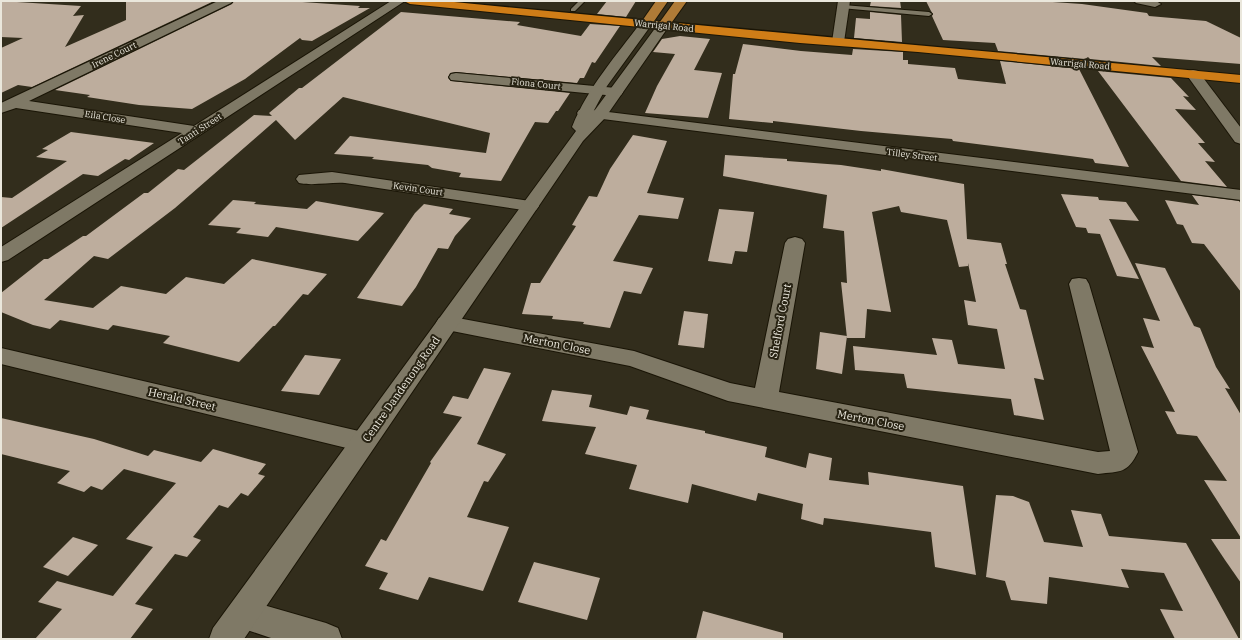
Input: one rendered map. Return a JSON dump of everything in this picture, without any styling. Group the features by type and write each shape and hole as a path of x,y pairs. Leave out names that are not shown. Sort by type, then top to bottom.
{"highway":[{"name":"Warrigal Road","path":"410,1 665,22 1241,79"},
{"name":"Warrigal Road","path":"465,1 577,6 648,21"}],"main road":[{"name":"Centre Dandenong Road","path":"648,21 662,1"},
{"name":"Centre Dandenong Road","path":"665,22 681,1"}],"street":[{"name":"Irene Court","path":"7,106 226,1"},
{"name":"Tanti Street","path":"1,256 399,1"},
{"path":"1140,1 1155,4"},
{"path":"838,39 844,4"},
{"name":"Centre Dandenong Road","path":"592,114 597,91 648,21"},
{"name":"Centre Dandenong Road","path":"225,639 530,206 592,114 616,92 665,22"},
{"path":"1193,74 1241,139"},
{"name":"Fiona Court","path":"456,77 616,92"},
{"name":"Eila Close","path":"7,106 197,130"},
{"name":"Tilley Street","path":"592,114 1241,195"},
{"name":"Kevin Court","path":"305,179 345,178 530,206"},
{"name":"Shelford Court","path":"765,399 795,243"},
{"name":"Merton Close","path":"447,323 629,358 728,392 1098,463 1118,461 1125,452 1079,284"},
{"name":"Herald Street","path":"1,356 363,442"},
{"path":"243,614 326,639"}],"lane":[{"path":"844,4 929,14"}],"building":[{"path":"1,1 81,6 73,16 84,15 65,47 126,20 126,1 214,1 32,87 18,85 1,93 1,48 23,38 1,37"},
{"path":"234,1 288,1 370,8 312,41 302,40 300,38 245,79 192,109 139,105 87,97 90,95 55,90 232,4"},
{"path":"607,1 636,1 626,17 597,14"},
{"path":"871,1 900,1 901,8 870,6"},
{"path":"926,1 1038,1 1082,4 1147,13 1149,16 1206,21 1241,38 1241,64 1152,57 1161,66 1090,59 1088,57 1085,59 998,51 995,43 943,40 932,16 933,14"},
{"path":"401,12 520,22 517,25 581,36 590,24 620,26 595,63 592,62 584,78 580,78 577,83 456,72 450,73 448,78 451,81 570,93 548,123 535,122 501,181 459,177 461,173 432,168 428,165 372,159 374,157 334,154 350,136 486,153 490,133 343,97 295,140 276,120 175,208 108,259 94,256 44,300 93,308 121,286 166,294 186,277 224,284 252,259 327,274 308,295 303,294 275,326 273,326 239,362 163,343 170,336 113,325 108,330 60,320 50,329 33,325 1,312 1,293 44,259 48,259 83,236 86,236 144,193 148,193 178,169 184,170 254,115 272,116 269,113 299,88 302,88"},
{"path":"870,12 901,15 902,42 854,38 856,18 870,19"},
{"path":"680,36 710,39 694,70 722,73 708,118 645,113 657,86 675,54 653,52 662,39"},
{"path":"743,44 852,55 853,49 903,52 903,60 908,60 908,64 955,68 958,79 1006,84 1000,61 1079,69 1129,167 1095,163 1093,159 953,141 952,139 773,121 773,123 729,119 733,74 735,74"},
{"path":"1098,71 1171,78 1189,97 1183,96 1196,110 1175,109 1205,143 1198,143 1215,162 1205,161 1227,187 1181,181"},
{"path":"71,132 154,143 129,160 125,159 98,176 83,174 1,228 1,197 12,198 67,161 36,157 48,150 42,149"},
{"path":"633,135 667,141 647,193 684,198 678,219 639,215 613,261 653,268 641,294 624,291 610,328 583,324 584,322 552,319 553,316 522,314 531,283 540,283 576,226 572,225 589,196 597,197 610,169"},
{"path":"725,155 787,159 787,161 841,165 881,171 881,169 964,184 967,239 1001,243 1007,264 1005,264 1020,309 1026,310 1044,380 1034,378 1044,420 1014,415 1011,399 907,388 904,374 855,370 853,346 937,355 932,338 952,340 958,364 1005,369 997,329 968,325 964,300 976,302 968,263 968,266 959,267 947,220 901,212 899,206 872,212 891,312 867,309 865,338 847,338 841,282 847,283 844,231 823,228 827,195 723,176"},
{"path":"1061,194 1098,197 1099,200 1126,202 1139,221 1109,219 1139,279 1117,276 1100,234 1088,233 1086,228 1076,227"},
{"path":"1192,195 1239,201 1241,204 1241,292 1204,244 1192,243 1183,225 1177,224 1165,200 1199,205"},
{"path":"233,200 256,202 254,204 307,209 316,201 384,213 358,241 276,227 268,237 236,233 241,228 208,225"},
{"path":"424,204 453,209 449,214 471,218 455,236 448,249 438,248 416,287 402,306 357,298 415,213"},
{"path":"719,209 754,212 747,252 735,251 732,264 708,261"},
{"path":"1135,263 1165,268 1194,326 1200,328 1216,367 1230,389 1225,388 1241,415 1241,538 1204,480 1227,481 1197,436 1177,434 1165,411 1175,412 1141,346 1154,348 1143,318 1160,321"},
{"path":"684,311 708,314 704,348 678,345"},
{"path":"820,332 847,336 842,374 816,369"},
{"path":"305,355 341,359 319,395 281,391"},
{"path":"484,368 511,373 477,444 506,454 488,482 484,481 467,517 509,527 483,591 429,577 418,600 379,589 388,573 365,566 381,539 386,541 431,463 430,462 462,417 443,413 453,396 468,399"},
{"path":"552,390 592,395 589,407 627,415 630,406 649,410 646,419 705,431 705,433 767,447 765,457 806,468 809,453 832,458 829,480 869,485 868,472 963,486 976,575 935,567 931,532 824,518 823,525 801,519 803,504 758,493 756,501 692,484 688,503 629,489 637,465 585,454 596,427 542,421"},
{"path":"1,418 94,439 148,456 154,450 201,462 213,449 266,464 258,474 265,476 248,496 241,493 228,508 219,505 193,537 201,540 187,557 175,554 135,604 153,609 130,639 35,639 62,609 38,602 57,581 113,596 153,547 126,539 176,483 124,469 102,490 91,486 84,492 57,483 70,471 1,454"},
{"path":"996,495 1013,496 1029,502 1044,542 1083,547 1071,510 1101,514 1109,536 1186,543 1239,639 1175,639 1160,609 1183,611 1164,573 1121,569 1129,588 1049,577 1047,604 1011,600 1005,581 986,577"},
{"path":"73,537 98,545 68,576 43,567"},
{"path":"1211,539 1241,539 1241,583 1225,560"},
{"path":"534,562 600,578 587,620 518,602"},
{"path":"703,611 783,633 783,639 696,639"}]}
